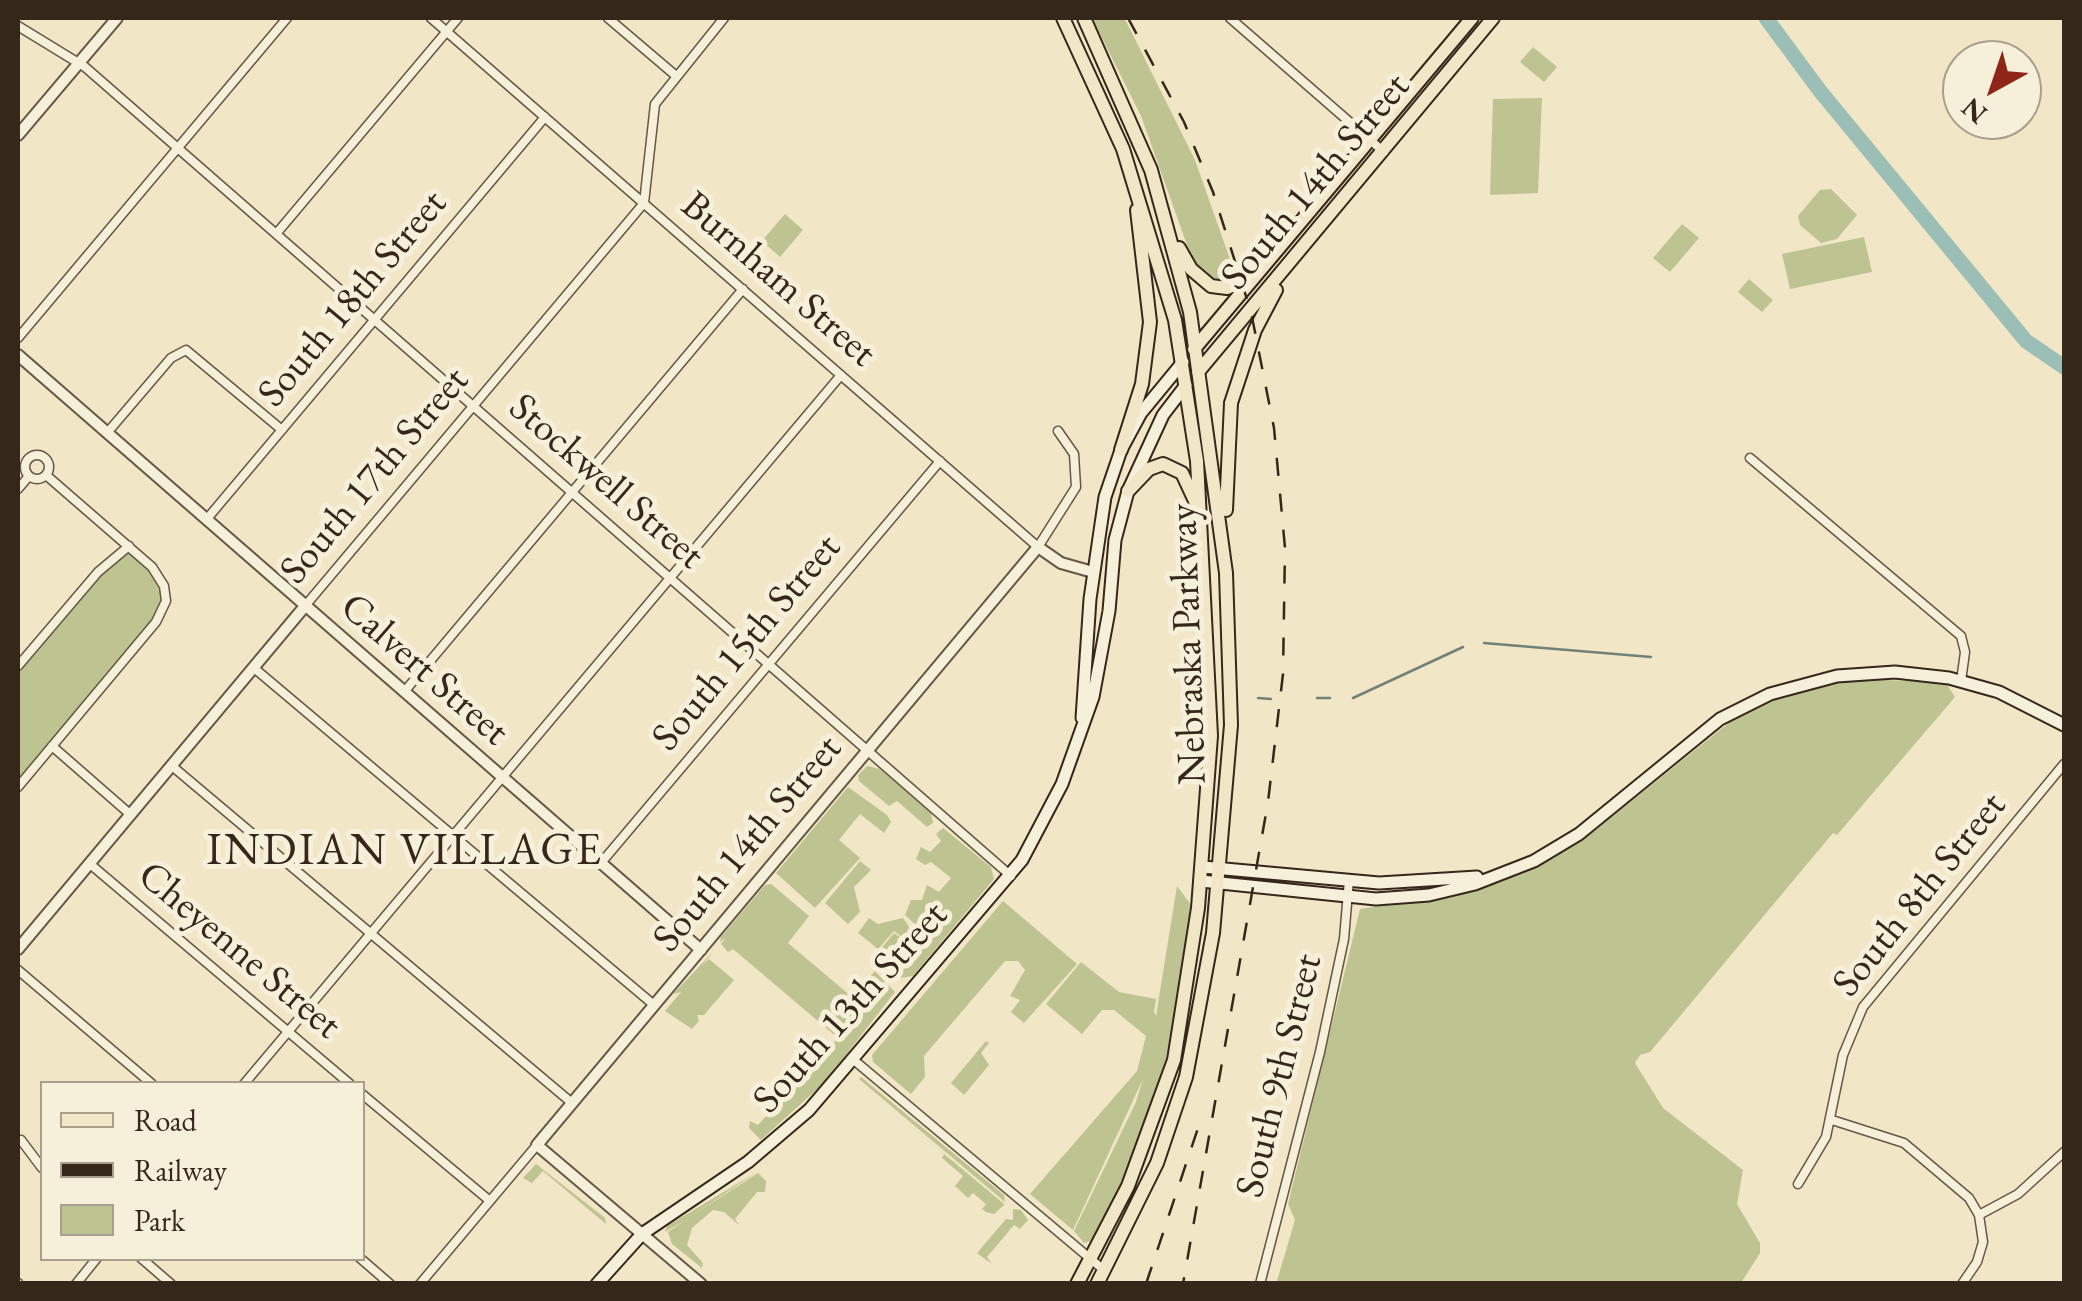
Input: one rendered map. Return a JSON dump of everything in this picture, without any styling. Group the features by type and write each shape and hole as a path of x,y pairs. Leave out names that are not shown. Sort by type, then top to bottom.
{"main road":[{"name":"Nebraska Parkway","path":"1063,18 1128,163 1163,273 1182,362 1201,520 1211,736 1202,874 1190,974 1170,1073 1140,1157 1077,1284"},
{"name":"Nebraska Parkway","path":"1084,18 1134,124 1166,214 1196,346 1226,573 1231,726 1219,885 1204,992 1182,1089 1157,1162 1097,1284"},
{"name":"South 14th Street","path":"1182,362 1472,18"},
{"name":"South 14th Street","path":"1186,385 1494,18"},
{"path":"1121,450 1142,384 1150,322 1145,247 1128,163"},
{"path":"1166,214 1184,258 1205,282 1227,288 1258,271"},
{"path":"1226,573 1226,461 1231,403 1255,330 1306,242"},
{"name":"South 13th Street","path":"1082,719 1093,572 1106,497 1121,450 1140,413 1182,362"},
{"name":"South 13th Street","path":"597,1284 642,1234 778,1138 854,1060 1011,876 1062,784 1093,697 1102,658 1114,540 1128,491 1162,416 1186,385"},
{"path":"1128,491 1149,469 1171,466 1186,479 1201,520"},
{"path":"1202,874 1219,885 1347,898 1429,896 1506,872 1579,834 1698,733 1770,694 1820,680 1866,673 1923,674 1961,681 2022,702 2064,725"},
{"path":"1202,874 1220,869 1422,882 1506,872"}],"street":[{"path":"18,136 117,18"},
{"path":"18,338 287,18"},
{"name":"Burnham Street","path":"431,18 1038,546 1061,564 1093,572"},
{"path":"276,234 458,18"},
{"path":"608,18 676,75"},
{"path":"644,203 651,116 658,97 724,18"},
{"path":"1230,18 1384,152"},
{"name":"Stockwell Street","path":"18,26 79,62 1011,876"},
{"name":"South 18th Street","path":"206,520 545,117"},
{"name":"South 17th Street","path":"18,949 644,203"},
{"path":"404,692 743,289"},
{"path":"107,433 182,350 194,354 282,430"},
{"name":"Calvert Street","path":"18,355 700,950"},
{"path":"246,1081 841,375"},
{"name":"South 14th Street","path":"420,1284 1038,546 1076,487 1074,454 1058,431"},
{"path":"18,450 28,459 29,476 18,490"},
{"path":"28,459 36,454 47,459 46,475"},
{"path":"1750,458 1961,636 1966,652 1961,681"},
{"name":"South 15th Street","path":"600,864 940,461"},
{"path":"18,787 160,616 166,594 158,573 46,475 29,476"},
{"path":"18,666 98,572 128,546"},
{"path":"254,668 654,1005"},
{"path":"52,746 131,814"},
{"name":"South 8th Street","path":"1798,1184 1818,1155 1832,1120 1847,1042 1870,996 2064,764"},
{"path":"172,766 572,1103"},
{"name":"Cheyenne Street","path":"90,864 346,1081"},
{"name":"South 9th Street","path":"1260,1284 1324,1035 1348,880"},
{"path":"18,970 148,1081"},
{"path":"854,1060 1105,1270"},
{"path":"365,1097 490,1201"},
{"path":"1832,1120 1904,1143 1962,1191 1979,1215 1981,1254 1962,1284"},
{"path":"21,1140 40,1165"},
{"path":"536,1145 701,1284"},
{"path":"1979,1215 2018,1194 2064,1152"},
{"path":"76,1284 95,1261"},
{"path":"145,1261 171,1284"},
{"path":"363,1261 390,1284"}],"green space":[{"path":"1092,18 1124,18 1129,27 1195,160 1237,279 1216,282 1193,262 1141,116"},
{"path":"1533,47 1557,67 1544,82 1520,62"},
{"path":"1542,98 1538,193 1490,195 1493,99"},
{"path":"1831,189 1857,215 1837,239 1821,243 1800,225 1798,216 1820,190"},
{"path":"785,214 803,230 780,257 762,241"},
{"path":"1682,224 1699,238 1670,272 1653,258"},
{"path":"1864,237 1872,272 1790,289 1782,254"},
{"path":"1749,279 1773,300 1762,312 1738,292"},
{"path":"129,546 161,579 164,610 18,787 18,666 98,572"},
{"path":"1859,679 1946,683 1955,697 1837,835 1833,833 1650,1052 1640,1055 1635,1063 1663,1108 1743,1170 1737,1204 1760,1243 1760,1253 1741,1283 1276,1284 1295,1220 1288,1204 1360,909 1452,894 1535,867 1593,832 1741,713 1802,689"},
{"path":"867,766 880,769 931,813 933,823 927,827 897,801 889,806 859,781 858,775"},
{"path":"848,787 891,822 884,833 860,814 839,840 860,858 815,908 776,873"},
{"path":"943,828 991,867 994,879 913,976 900,978 881,963 886,957 879,951 894,933 904,940 918,927 905,915 911,900 922,900 927,885 939,892 951,878 931,862 925,865 916,859 921,847 930,852 941,841 936,834"},
{"path":"860,861 871,870 854,887 860,912 848,924 825,903"},
{"path":"771,884 809,916 788,943 852,997 875,971 895,992 824,1083 761,1140 749,1128 750,1121 758,1125 838,1038 733,949 728,952 721,944 726,938 720,942 765,885"},
{"path":"1177,886 1191,905 1191,929 1162,1078 1125,1180 1095,1240 1084,1243 1074,1231 1136,1102 1143,1079 1073,1230 1030,1194 1137,1071 1146,1036 1114,1010 1102,1010 1082,1034 1046,1004 1081,962 1119,992 1156,999 1156,1016"},
{"path":"1003,901 1077,964 1024,1023 1011,1012 1020,1000 1010,996 1025,970 1018,961 1005,961 924,1056 925,1077 911,1094 873,1062 872,1055"},
{"path":"869,918 878,924 903,918 911,930 903,938 894,931 878,949 858,933"},
{"path":"713,952 702,966 709,959 734,980 704,1015 697,1015 699,1021 692,1029 665,1011 681,992 673,994"},
{"path":"986,1041 989,1043 981,1053 989,1065 964,1095 951,1083"},
{"path":"859,1079 1004,1195 1005,1202"},
{"path":"894,1112 1004,1204 1004,1205 994,1214 982,1209 986,1204 973,1193 968,1198 955,1186 963,1176 942,1158 944,1154"},
{"path":"536,1164 605,1218 606,1224 543,1171 532,1183 523,1178"},
{"path":"757,1172 693,1215 758,1173 766,1181 765,1192 757,1192 735,1219 739,1225 724,1212 713,1210 692,1228 687,1245 703,1263 702,1268 672,1244 668,1232 684,1221 665,1232 667,1226"},
{"path":"1013,1209 1021,1210 1028,1220 1020,1229 1014,1225 987,1257 992,1264 977,1253 1006,1219 1013,1220"}],"waterway":[{"path":"1766,18 1820,91 2026,341 2064,367"},
{"path":"1484,643 1651,657"},
{"path":"1353,698 1463,647"},
{"path":"1258,698 1271,699"},
{"path":"1317,698 1330,698"}],"railway":[{"path":"1128,18 1184,122 1213,192 1251,312 1274,428 1285,548 1283,674 1268,802 1183,1284"},
{"path":"1146,1284 1200,1122"}],"district":[{"name":"INDIAN VILLAGE","path":"405,852"}]}
